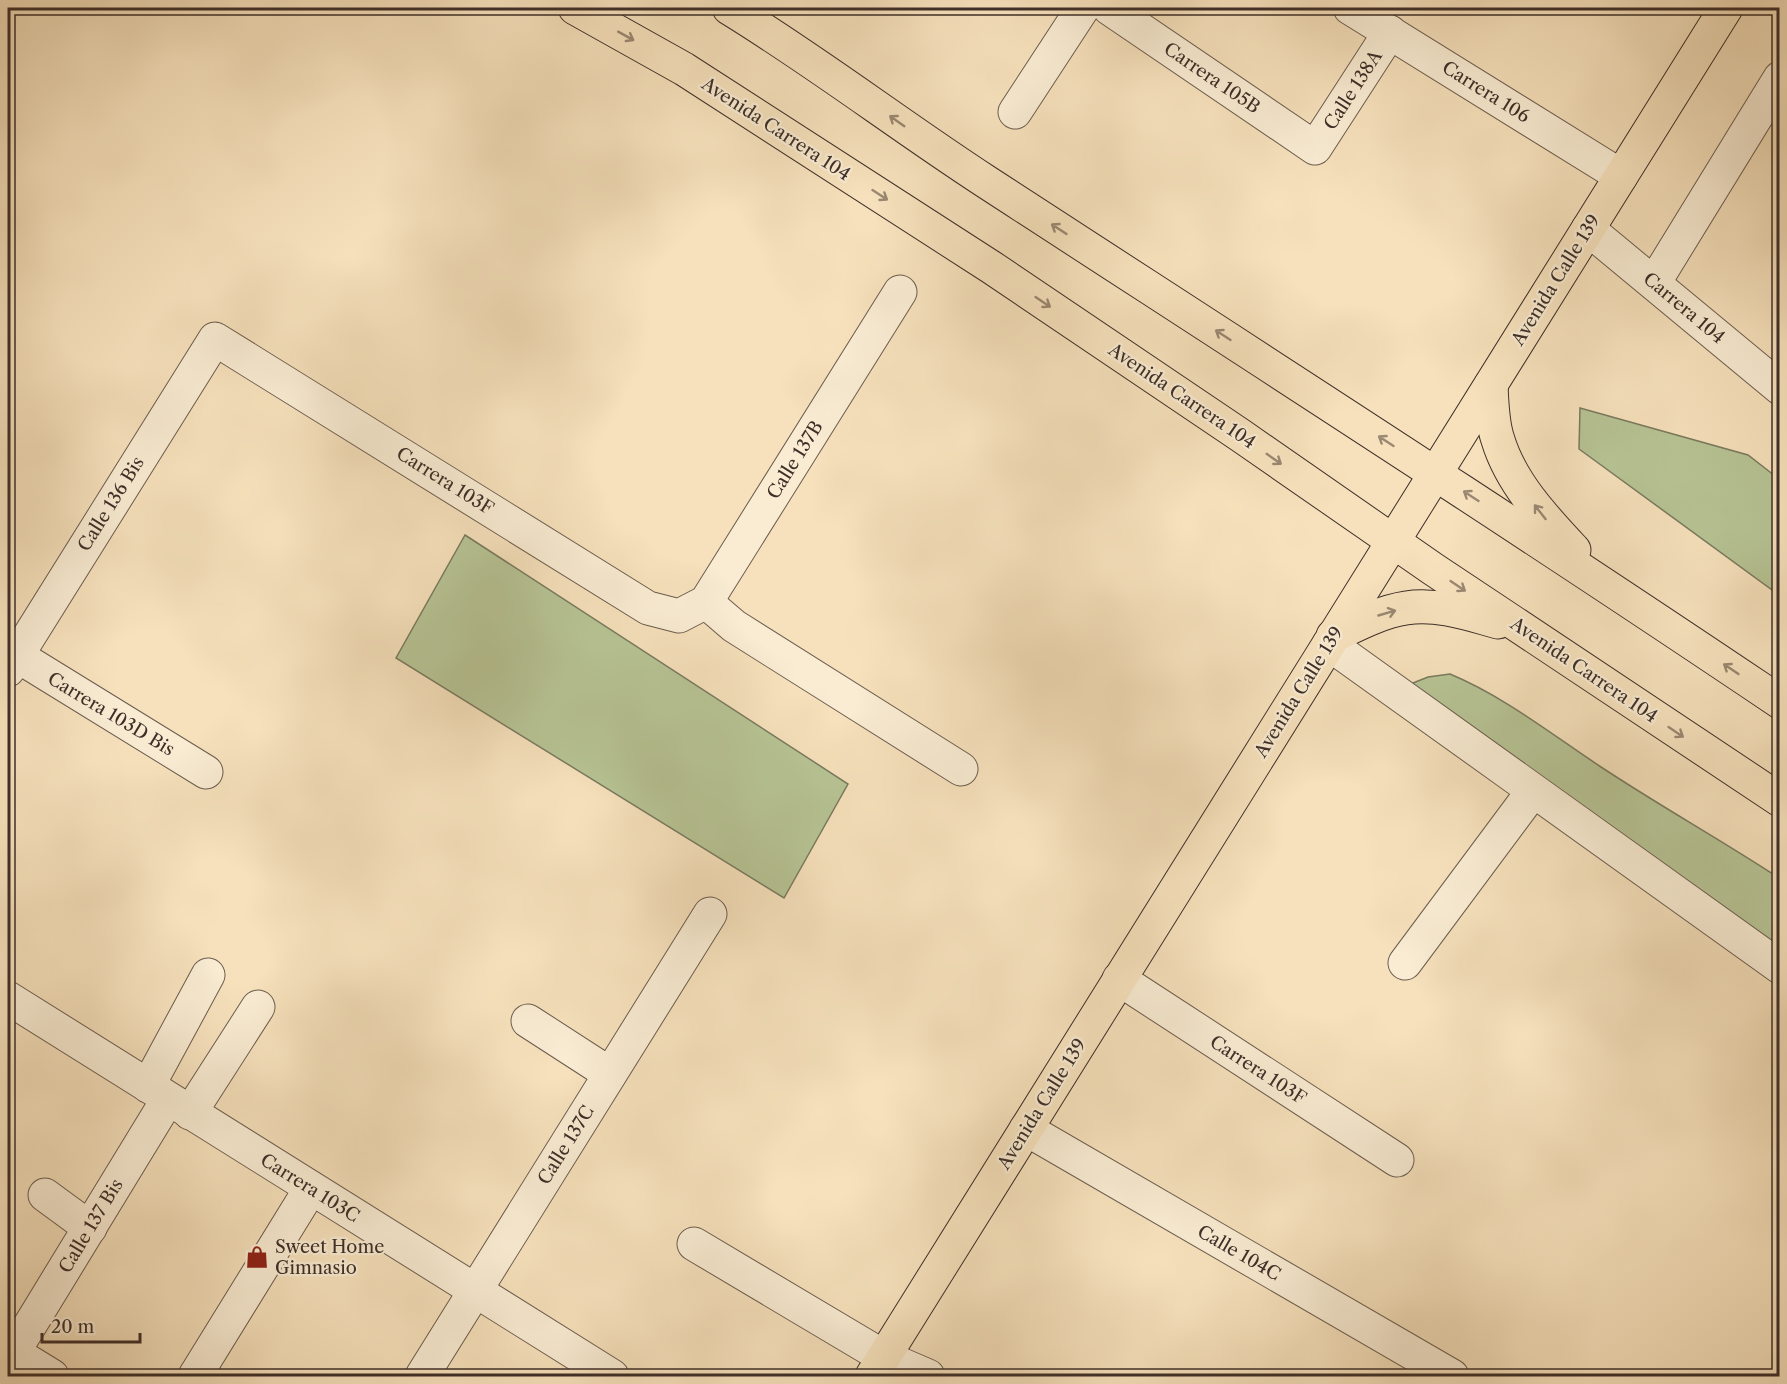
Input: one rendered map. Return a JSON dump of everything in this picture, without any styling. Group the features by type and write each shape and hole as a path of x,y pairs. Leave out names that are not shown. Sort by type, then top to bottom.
{"main road":[{"name":"Avenida Carrera 104","path":"574,8 684,69 991,267 1392,541 1779,800"},
{"path":"729,8 767,31 975,174 1436,473 1779,702"},
{"name":"Avenida Calle 139","path":"878,1367 1726,8"},
{"path":"1491,385 1497,438 1506,465 1550,524 1608,586"},
{"path":"1331,640 1369,618 1407,608 1441,608 1523,629"}],"street":[{"path":"1015,112 1083,8"},
{"name":"Carrera 105B","path":"1109,8 1315,148"},
{"name":"Carrera 106","path":"1350,8 1621,176"},
{"name":"Calle 138A","path":"1315,148 1390,32"},
{"path":"1654,283 1779,78"},
{"name":"Carrera 104","path":"1588,229 1779,388"},
{"name":"Calle 137B","path":"692,609 900,292"},
{"name":"Carrera 103F","path":"215,339 648,608 692,609"},
{"name":"Calle 136 Bis","path":"12,663 215,339"},
{"path":"692,609 734,626 961,769"},
{"path":"1331,640 1533,791 1779,967"},
{"name":"Carrera 103D Bis","path":"12,663 206,772"},
{"path":"1405,963 1533,791"},
{"name":"Calle 137C","path":"422,1377 710,914"},
{"path":"169,1099 208,975"},
{"name":"Carrera 103F","path":"1119,979 1397,1161"},
{"name":"Carrera 103C","path":"8,998 475,1291 572,1366 612,1377"},
{"path":"169,1099 258,1007"},
{"path":"528,1021 610,1074"},
{"name":"Calle 137 Bis","path":"10,1351 90,1228 169,1099"},
{"name":"Calle 104C","path":"1026,1129 1452,1377"},
{"path":"195,1377 311,1188"},
{"path":"45,1195 90,1228"},
{"path":"694,1244 878,1367 928,1377"},
{"path":"10,1351 52,1377"}],"green space":[{"path":"1580,408 1748,455 1779,479 1779,595 1579,449"},
{"path":"465,535 848,784 784,898 396,658"},
{"path":"1450,674 1509,705 1623,781 1779,878 1779,948 1408,685 1428,677"}],"place":[{"name":"Sweet Home Gimnasio","path":"257,1257"}]}
